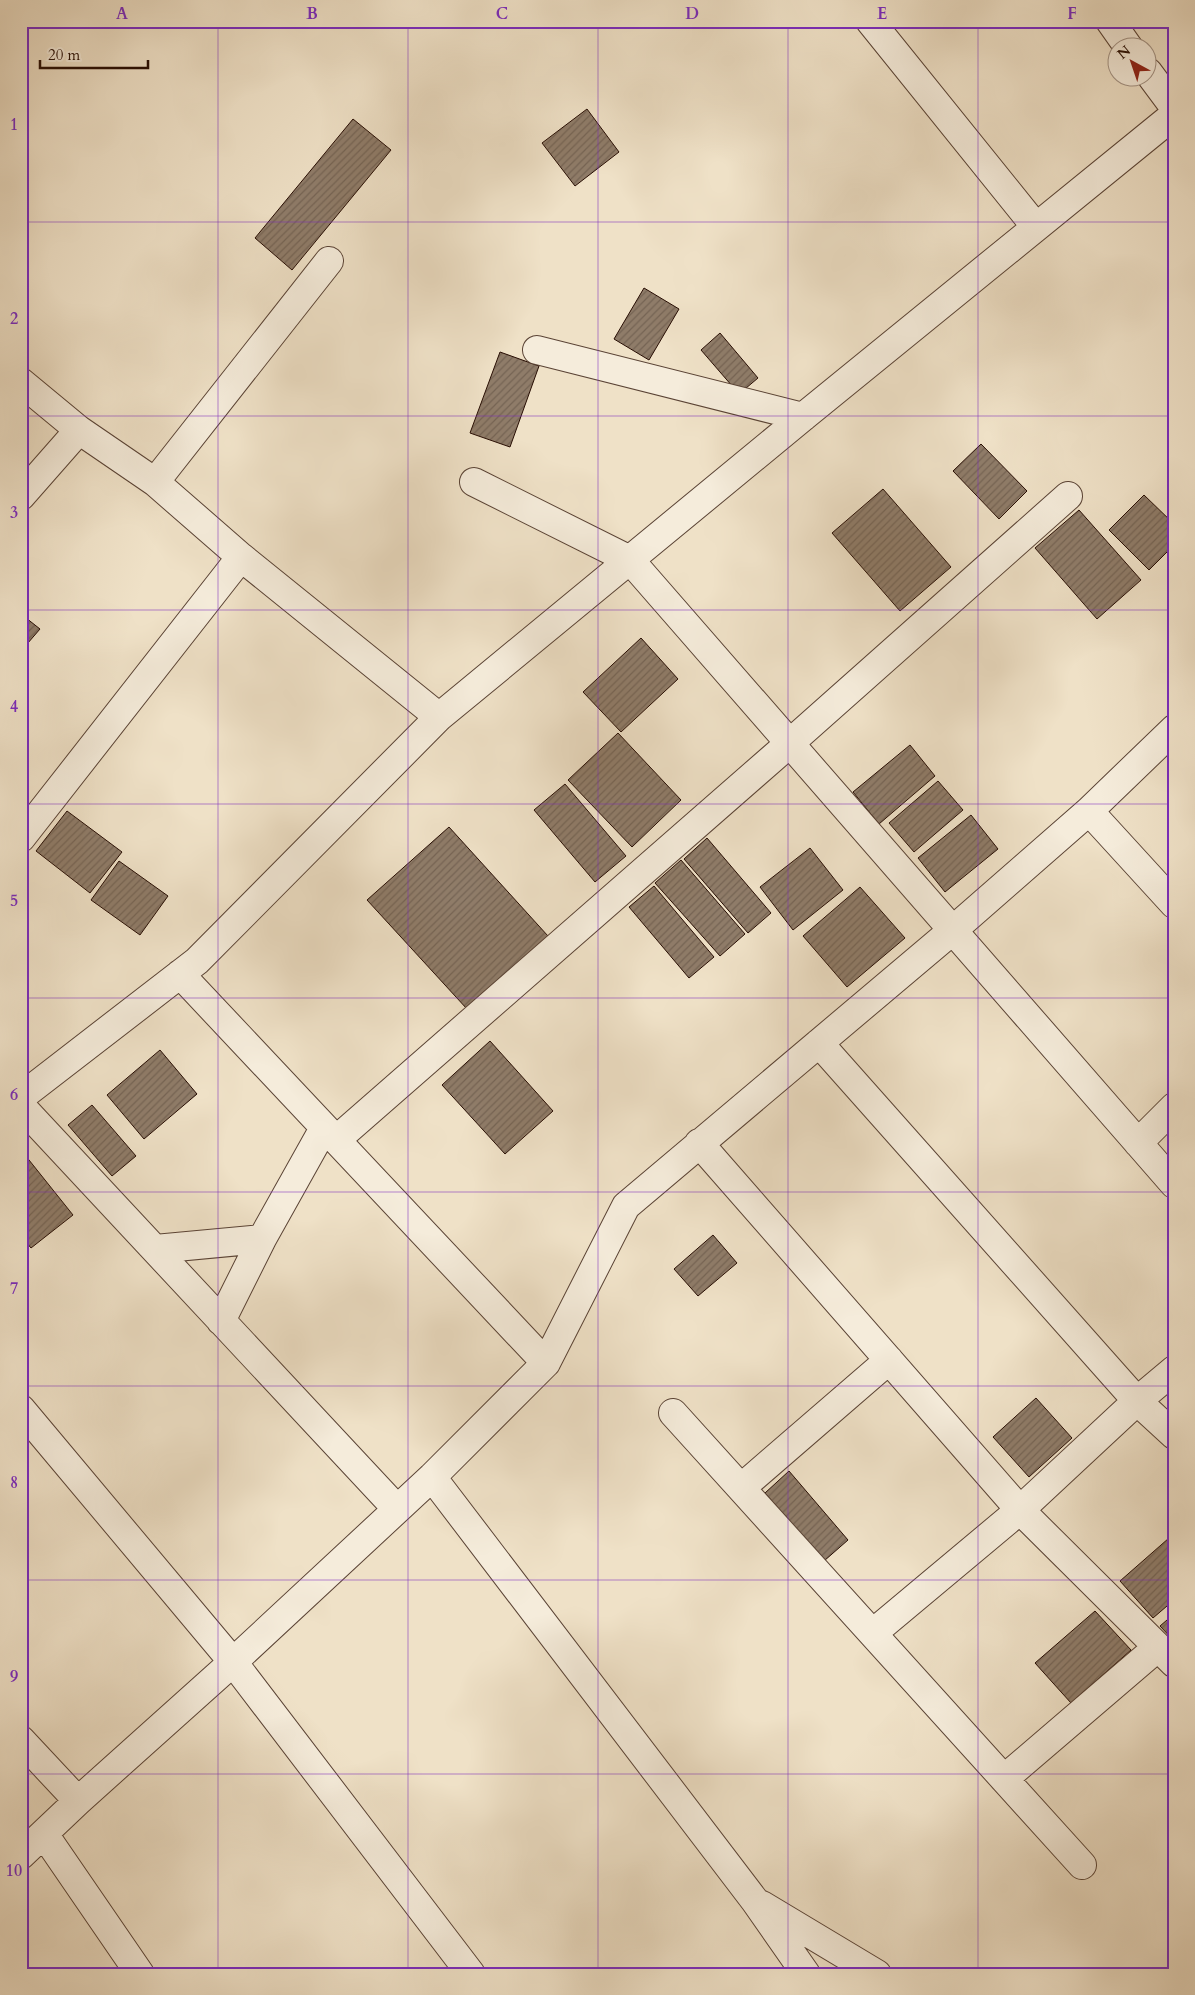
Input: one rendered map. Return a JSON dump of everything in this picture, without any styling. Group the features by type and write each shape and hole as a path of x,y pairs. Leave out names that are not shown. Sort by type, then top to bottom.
{"street":[{"path":"870,21 1036,227"},
{"path":"1110,21 1123,38"},
{"path":"1158,85 1174,107"},
{"path":"21,1097 197,961 439,717 1174,115"},
{"path":"155,482 328,261"},
{"path":"537,350 803,417"},
{"path":"21,382 79,430 155,482 241,557 439,717"},
{"path":"21,496 79,430"},
{"path":"474,482 630,560 1174,1184"},
{"path":"221,1320 262,1239 330,1134 790,743 1068,496"},
{"path":"21,838 241,557"},
{"path":"21,1855 432,1477 546,1363 626,1206 953,930 1089,811 1174,729"},
{"path":"1089,811 1174,904"},
{"path":"180,974 546,1363"},
{"path":"819,1043 1137,1400 1174,1435"},
{"path":"21,1106 397,1509"},
{"path":"1138,1143 1174,1107"},
{"path":"699,1144 1020,1510 1166,1655 1004,1779"},
{"path":"155,1249 262,1239"},
{"path":"741,1488 889,1360"},
{"path":"873,1633 1020,1510 1137,1400 1174,1370"},
{"path":"21,1409 233,1662 471,1974"},
{"path":"673,1412 1082,1865"},
{"path":"432,1477 755,1901 806,1974"},
{"path":"21,1740 78,1801"},
{"path":"44,1834 140,1974"},
{"path":"755,1901 877,1974"}],"building":[{"path":"587,109 619,152 575,186 542,143"},
{"path":"353,119 391,150 292,270 255,238"},
{"path":"644,288 679,309 649,360 614,339"},
{"path":"720,333 758,378 739,394 701,350"},
{"path":"500,352 539,366 510,447 470,433"},
{"path":"981,444 1027,491 999,519 953,471"},
{"path":"883,489 951,567 900,611 832,533"},
{"path":"1144,495 1174,524 1174,545 1149,570 1109,530"},
{"path":"1079,510 1141,580 1097,619 1035,548"},
{"path":"21,614 40,629 21,651"},
{"path":"641,638 678,679 621,732 583,692"},
{"path":"618,733 681,800 632,847 568,780"},
{"path":"910,745 935,776 879,824 853,792"},
{"path":"938,781 963,810 914,852 889,823"},
{"path":"565,784 626,856 595,882 534,810"},
{"path":"67,811 122,852 90,893 36,851"},
{"path":"971,815 998,849 945,892 918,858"},
{"path":"449,827 548,936 467,1009 367,900"},
{"path":"707,838 771,913 748,933 684,859"},
{"path":"810,848 843,890 793,930 760,887"},
{"path":"681,860 745,934 720,956 655,883"},
{"path":"119,861 168,896 140,935 91,900"},
{"path":"654,886 714,957 689,978 629,907"},
{"path":"860,887 905,938 847,987 803,936"},
{"path":"490,1041 553,1111 505,1154 442,1085"},
{"path":"160,1050 197,1094 144,1139 107,1095"},
{"path":"92,1105 136,1156 112,1176 68,1125"},
{"path":"21,1150 73,1215 31,1248 21,1236"},
{"path":"713,1235 737,1263 698,1296 674,1269"},
{"path":"1036,1398 1072,1438 1029,1477 993,1437"},
{"path":"789,1471 848,1540 824,1561 765,1493"},
{"path":"1169,1538 1174,1543 1174,1600 1153,1618 1120,1581"},
{"path":"1095,1611 1131,1650 1071,1703 1035,1663"},
{"path":"1174,1614 1174,1641 1160,1626"}]}
